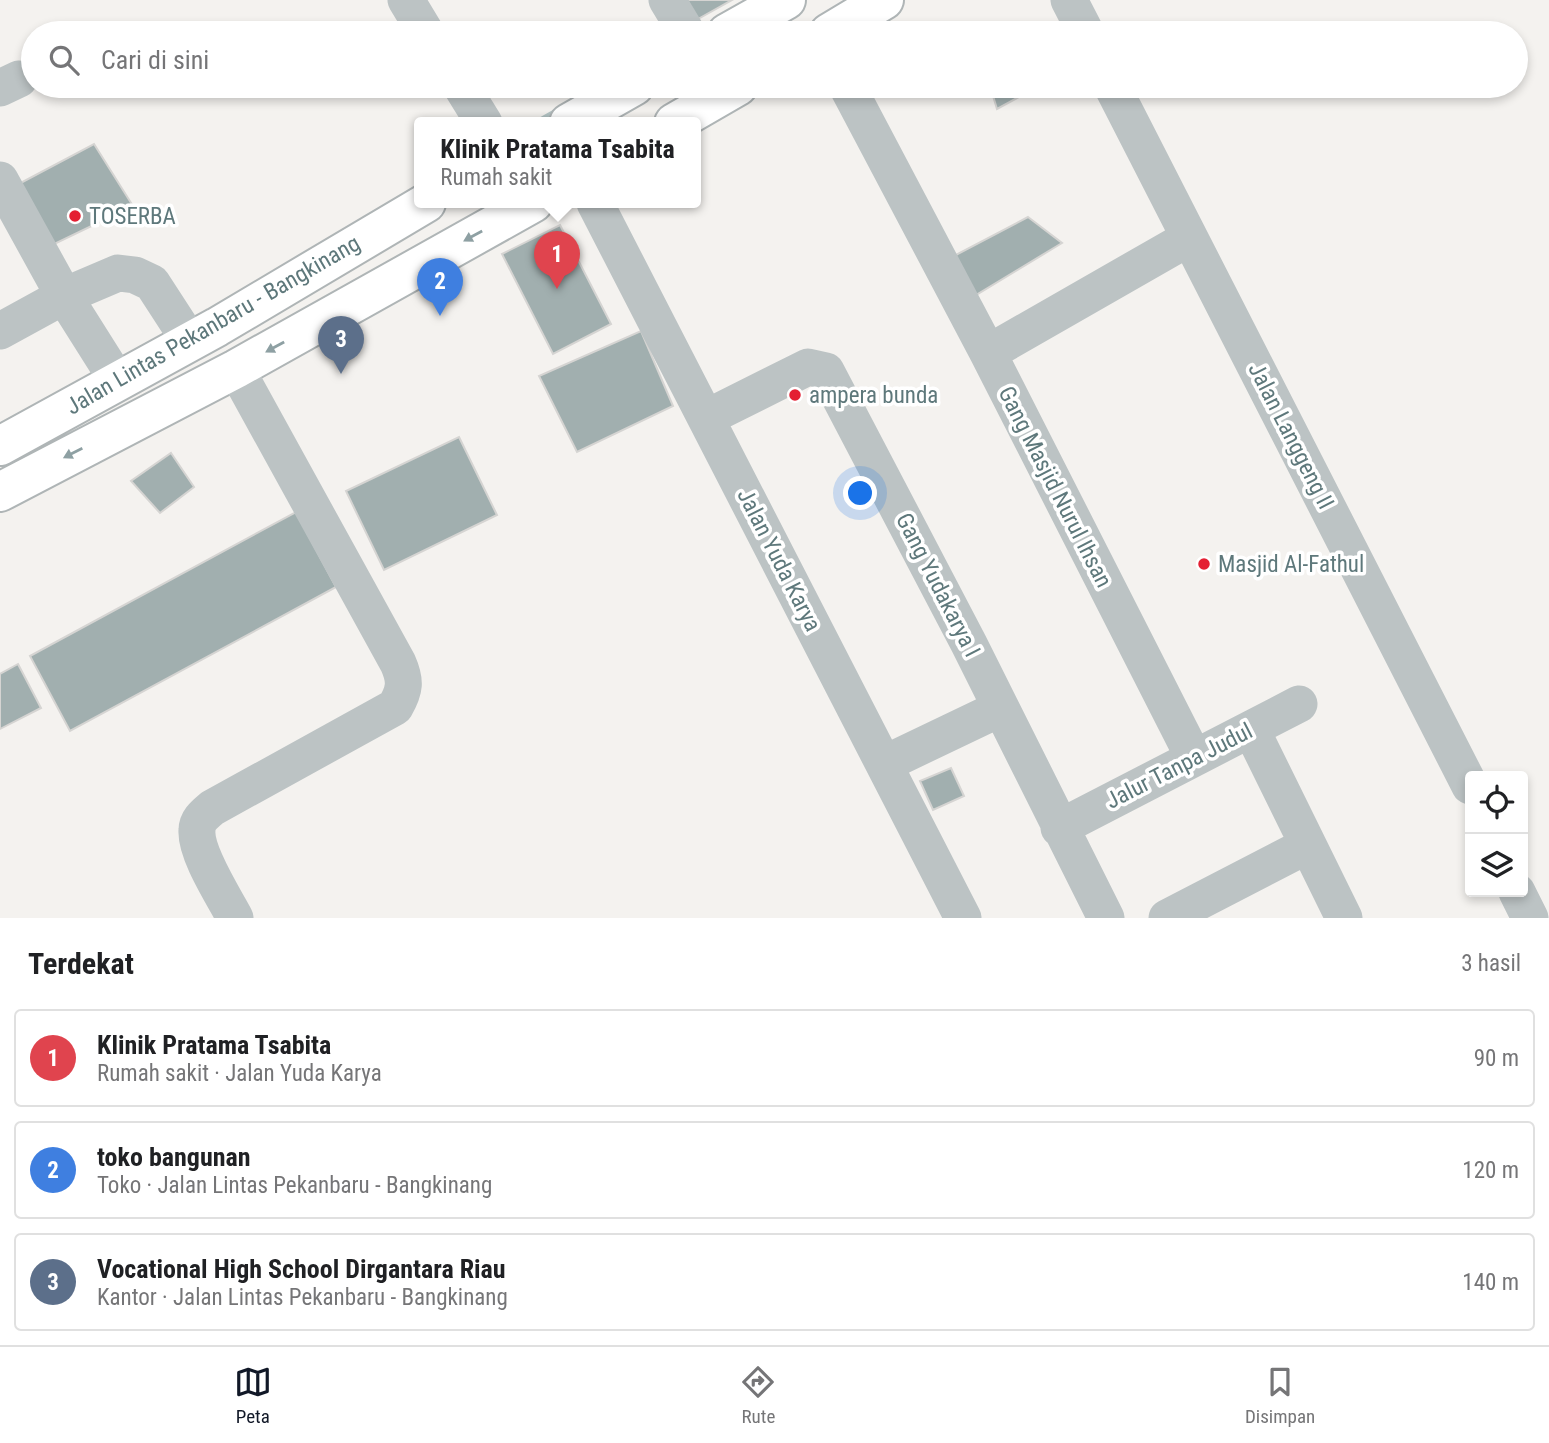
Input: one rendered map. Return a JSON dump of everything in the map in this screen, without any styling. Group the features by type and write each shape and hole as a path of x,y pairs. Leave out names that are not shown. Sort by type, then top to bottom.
{"highway":[{"path":"748,21 786,0"},
{"path":"849,21 884,0"},
{"path":"577,117 600,98"},
{"path":"684,117 717,98"},
{"name":"Jalan Lintas Pekanbaru - Bangkinang","path":"0,446 417,208"},
{"name":"Jalan Lintas Pekanbaru - Bangkinang","path":"0,492 236,369 524,208"}],"street":[{"path":"406,0 419,21"},
{"path":"667,0 680,21"},
{"path":"1069,0 1080,21"},
{"path":"470,98 481,117"},
{"name":"Gang Masjid Nurul Ihsan","path":"853,98 988,353 1194,758"},
{"name":"Jalan Langgeng II","path":"1118,98 1465,776"},
{"path":"0,180 64,296 117,380"},
{"name":"Jalan Yuda Karya","path":"598,208 963,918"},
{"path":"988,353 1189,237"},
{"path":"0,331 64,296 118,273 135,275 152,283 189,340"},
{"name":"Gang Yudakarya I","path":"706,418 808,367 826,371 1001,708 1106,918"},
{"path":"235,918 199,847 197,830 201,818 212,808 395,707 404,691 404,676 398,663 236,369"},
{"name":"Jalur Tanpa Judul","path":"1059,828 1298,704"},
{"path":"884,764 1001,708"},
{"path":"1251,729 1343,918"},
{"path":"1167,918 1308,845"},
{"path":"1520,897 1530,918"}],"building":[{"path":"685,0 732,0 698,19"},
{"path":"994,98 1017,98 997,109"},
{"path":"94,144 133,206 44,249 13,187"},
{"path":"1028,217 1062,243 976,295 954,256"},
{"path":"560,225 611,324 553,354 502,254"},
{"path":"641,331 673,406 577,452 539,376"},
{"path":"459,437 497,515 384,570 346,491"},
{"path":"171,453 194,487 160,513 131,481"},
{"path":"296,512 336,587 70,731 30,656"},
{"path":"18,664 41,708 0,729 0,674"},
{"path":"951,768 964,796 933,810 920,781"}],"waterway":[{"path":"549,117 561,110"}],"place":[{"name":"TOSERBA","path":"75,216"},
{"name":"Klinik Pratama Tsabita","path":"557,289"},
{"name":"toko bangunan","path":"440,316"},
{"name":"Vocational High School Dirgantara Riau","path":"341,374"},
{"name":"ampera bunda","path":"795,395"},
{"name":"Masjid Al-Fathul","path":"1204,564"}]}
